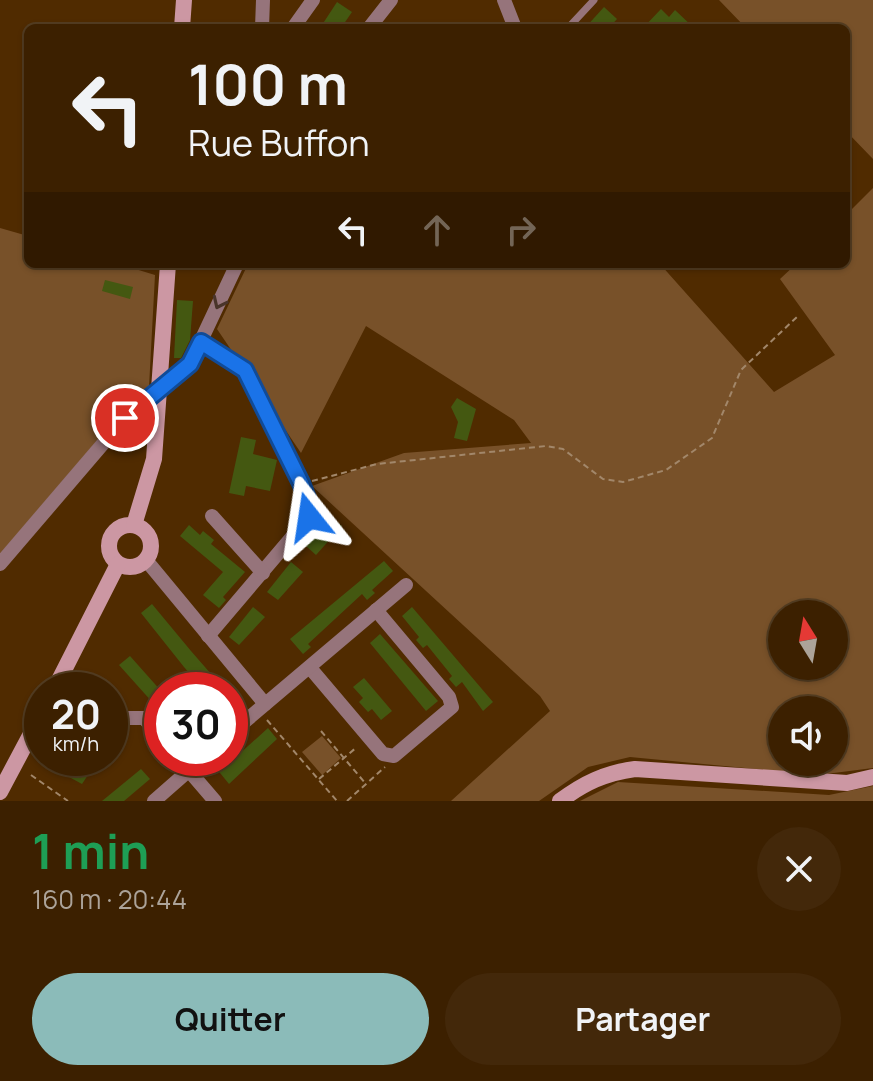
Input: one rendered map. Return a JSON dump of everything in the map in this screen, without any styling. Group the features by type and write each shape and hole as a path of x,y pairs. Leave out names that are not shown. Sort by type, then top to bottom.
{"main road":[{"path":"182,24 184,0"},
{"path":"134,525 154,459 168,268"},
{"path":"134,525 149,536 151,549 146,560 136,567 118,564 109,550 110,538 117,529 134,525"},
{"path":"63,672 118,564"},
{"path":"0,792 24,747"},
{"path":"560,801 583,784 610,773 635,769 847,783 873,777"}],"street":[{"path":"262,24 263,0"},
{"path":"296,24 313,0"},
{"path":"373,22 391,0"},
{"path":"504,0 513,24"},
{"path":"0,564 125,418 190,364 235,268"},
{"path":"201,342 245,370 310,506 309,517 208,636"},
{"path":"212,516 263,573"},
{"path":"146,560 262,707"},
{"path":"248,719 311,669 406,585"},
{"path":"311,669 383,754 394,756 452,707 449,697 376,610"},
{"path":"154,801 182,776"},
{"path":"194,776 215,801"}],"lane":[{"path":"572,24 594,0"}],"path":[{"path":"301,483 377,464 546,446 563,449 603,479 623,482 666,470 712,438 741,370 799,315"},
{"path":"262,707 337,801"},
{"path":"321,731 366,784"},
{"path":"318,780 369,738"},
{"path":"347,801 394,756"},
{"path":"32,776 68,801"}],"shaded area":[{"path":"719,0 873,0 873,159 850,135 850,24 742,24"},
{"path":"873,188 873,768 848,771 848,696 768,696 768,770 630,757 588,767 539,801 451,801 550,711 540,696 312,486 404,453 531,443 514,420 366,326 301,453 217,329 246,268 664,268 774,392 835,355 780,279 792,268 850,268 850,211"},
{"path":"0,228 24,235 24,268 132,268 155,275 149,387 118,416 0,554"},
{"path":"322,736 341,758 322,775 302,752"},
{"path":"618,782 829,795 873,786 873,801 580,801"}],"building":[{"path":"337,2 352,12 344,24 323,24"},
{"path":"604,7 617,19 613,24 589,24"},
{"path":"661,9 669,17 675,10 690,24 647,24"},
{"path":"105,280 133,287 130,299 102,291"},
{"path":"177,300 193,301 190,340 181,358 174,358"},
{"path":"457,398 476,409 467,441 454,438 458,422 451,407"},
{"path":"241,437 256,440 253,454 277,460 270,491 246,486 244,496 229,493"},
{"path":"330,517 342,526 316,555 306,546"},
{"path":"189,525 200,535 203,531 214,540 211,544 245,572 223,597 226,600 219,608 203,595 223,572 180,536"},
{"path":"384,561 393,571 372,590 375,593 367,600 362,594 308,644 311,647 303,654 290,639"},
{"path":"291,562 303,572 278,600 267,592"},
{"path":"152,604 209,672 188,672 141,613"},
{"path":"253,607 265,617 239,645 229,637"},
{"path":"412,607 493,702 483,711 462,682 456,687 449,679 452,676 427,645 423,648 416,640 419,637 402,616"},
{"path":"380,634 438,701 426,711 370,643"},
{"path":"130,656 144,672 144,693 128,672 119,665"},
{"path":"364,678 392,711 381,720 372,709 368,712 359,702 363,698 353,687"},
{"path":"268,728 277,739 248,766 248,746"},
{"path":"141,769 144,776 150,779 124,801 102,801"},
{"path":"67,776 87,776 82,784"},
{"path":"222,776 238,776 229,784"}],"route":[{"path":"125,418 190,364 201,342 245,370 301,483 310,506 309,517"}]}
